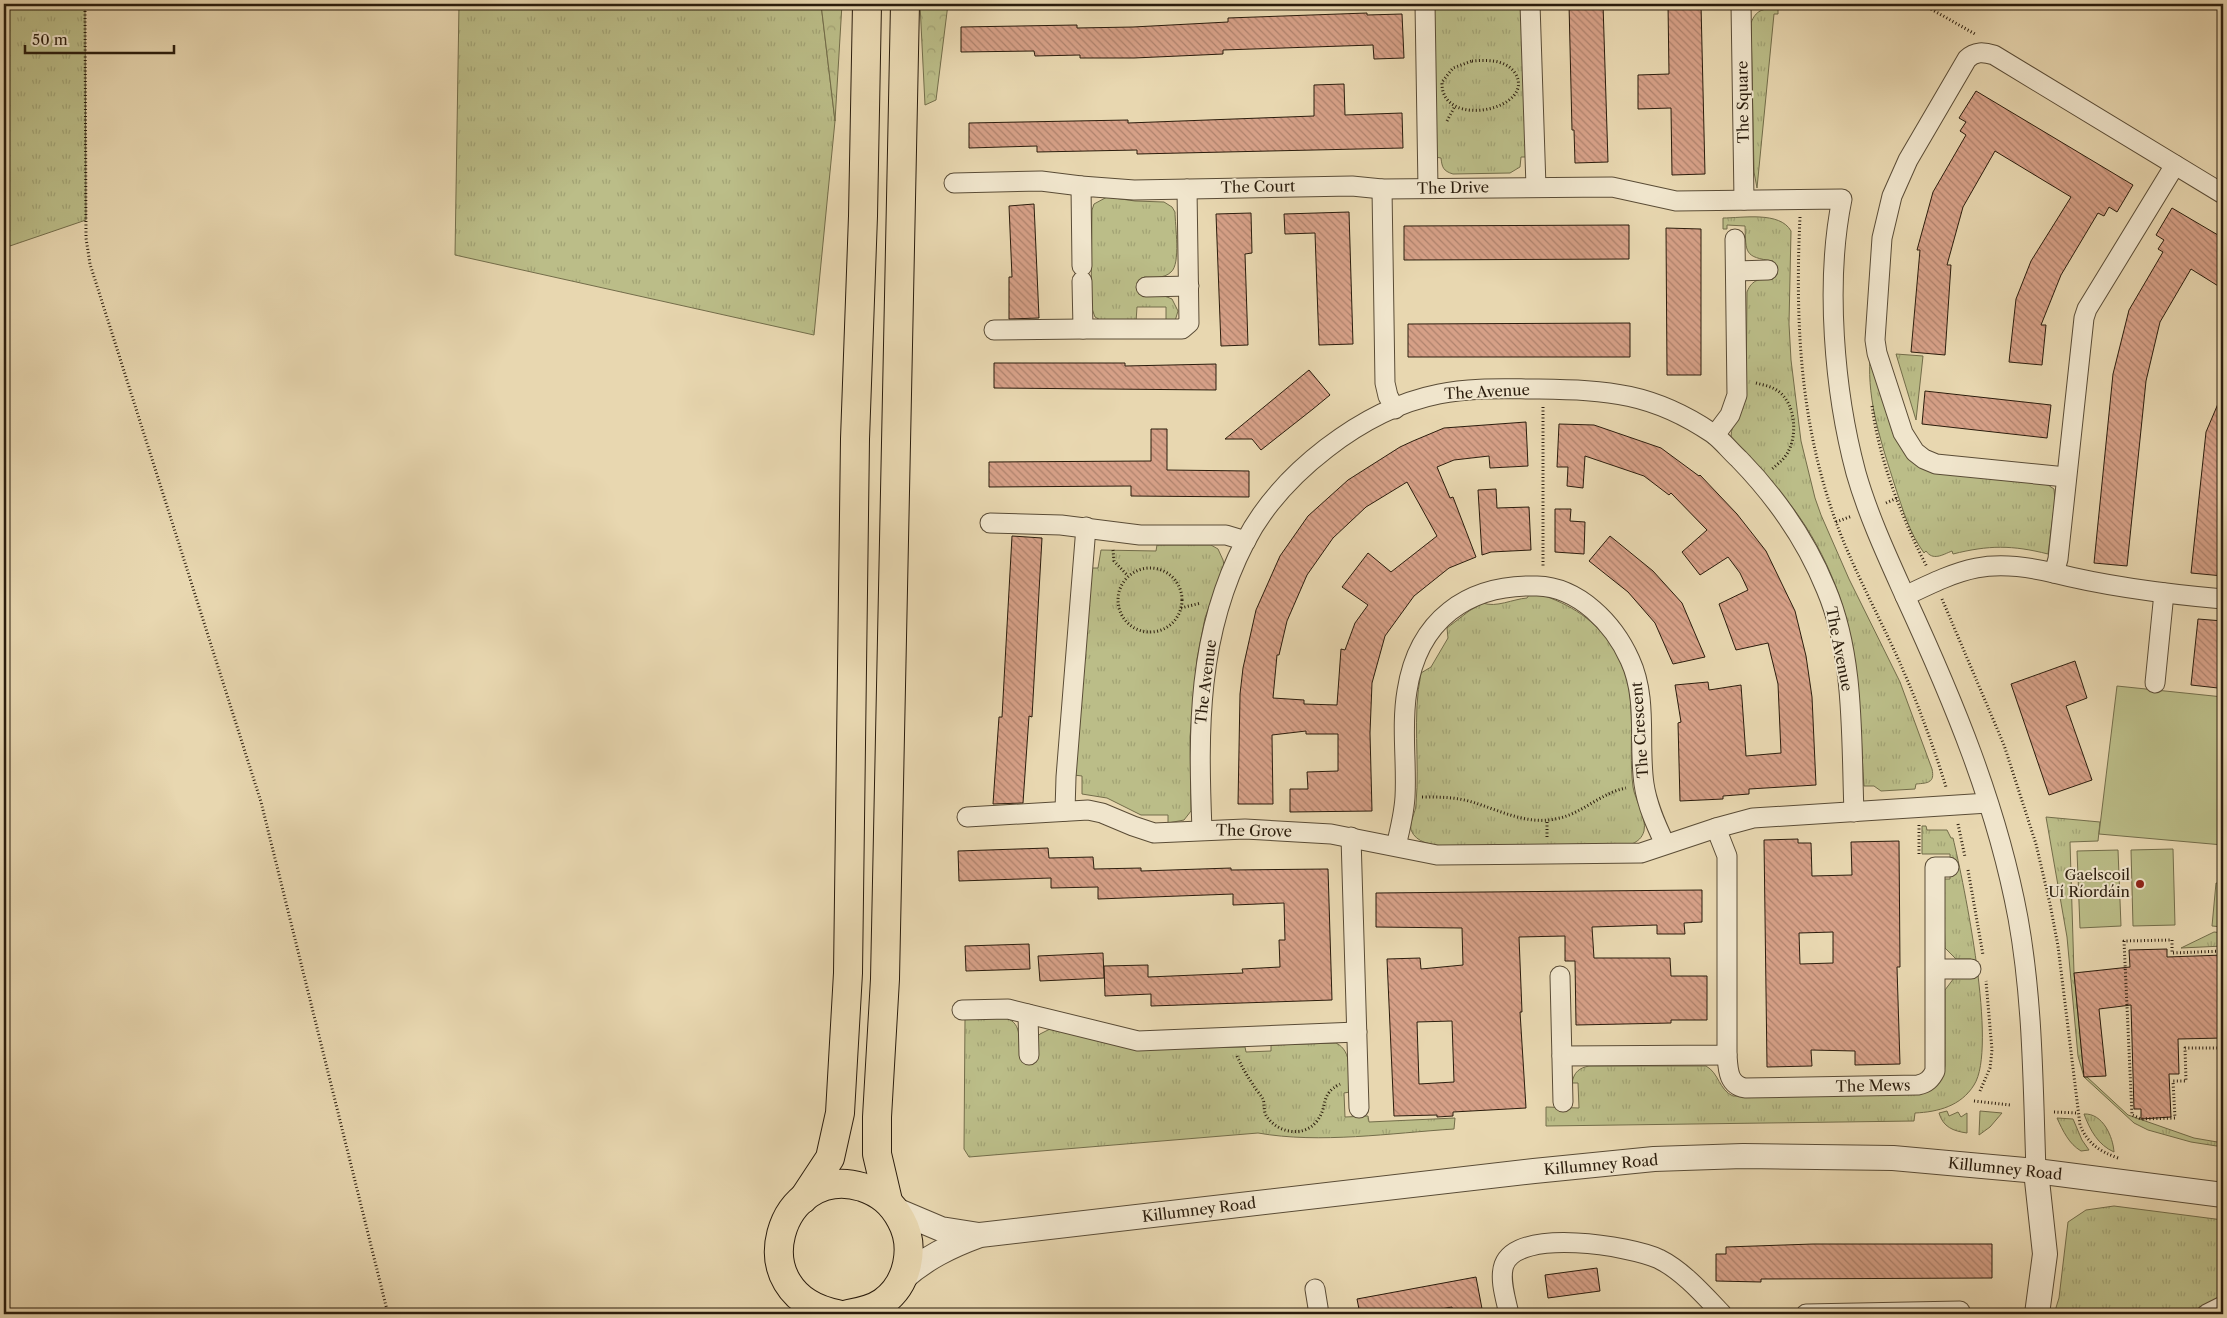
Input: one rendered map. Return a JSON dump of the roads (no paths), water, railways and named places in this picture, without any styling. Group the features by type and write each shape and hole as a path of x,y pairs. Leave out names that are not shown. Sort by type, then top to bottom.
{"highway":[{"path":"837,1314 802,1307 781,1268 778,1249 781,1230 790,1213 803,1199 830,1158 840,1113 848,973 855,449 863,216 867,4"},
{"path":"848,1314 879,1308 893,1292 902,1280 908,1263 909,1244 904,1226 892,1205 877,1154 877,1117 885,978 905,4"},
{"path":"803,1199 818,1189 836,1185 855,1185 872,1191 892,1205"}],"street":[{"path":"1424,4 1428,188"},
{"path":"1530,4 1536,187"},
{"name":"The Square","path":"1741,4 1744,200"},
{"path":"2066,476 1936,464 1924,459 1909,444 1903,433 1876,348 1882,238 1892,196 1908,160 1967,59 1977,53 1994,55 2223,194"},
{"path":"2054,573 2058,559 2082,328 2087,309 2175,166"},
{"path":"954,183 1041,181 1081,186 1083,329"},
{"name":"The Court","path":"1081,186 1134,190 1352,186 1382,189"},
{"name":"The Drive","path":"1382,189 1622,188 1676,201 1842,199 1837,234 1834,302 1837,360 1844,419 1861,489 1885,552 1905,596"},
{"path":"994,330 1182,329 1189,323 1187,189"},
{"path":"1382,189 1385,383 1388,396 1395,409"},
{"path":"1715,435 1735,404 1738,382 1735,240"},
{"path":"1736,271 1768,270"},
{"path":"1146,287 1189,286"},
{"name":"The Avenue","path":"1202,830 1200,720 1206,664 1212,632 1220,603 1246,541 1262,515 1285,485 1310,461 1347,435 1395,409 1429,396 1458,391 1496,389 1584,390 1622,393 1652,401 1682,415 1715,435 1760,480 1796,531 1813,560 1828,592 1836,621 1847,681 1854,812"},
{"path":"990,523 1086,527 1140,535 1226,535 1246,541"},
{"path":"1065,810 1086,527"},
{"path":"2037,1314 2045,1254 2036,1171 2032,1060 2026,970 2012,892 1998,833 1958,715 1905,596 1950,574 1980,566 2007,564 2086,581 2164,593 2223,599"},
{"name":"The Crescent","path":"1396,846 1406,797 1406,694 1410,676 1428,635 1453,607 1478,594 1518,586 1543,586 1576,598 1590,607 1616,634 1632,663 1640,691 1644,784 1651,810 1665,844"},
{"path":"2155,683 2164,593"},
{"path":"1359,1108 1351,837 1437,855 1635,853 1753,818 1988,803"},
{"name":"The Grove","path":"967,816 1095,810 1154,833 1202,830 1280,830 1351,837"},
{"name":"The Mews","path":"1716,828 1727,856 1728,1069 1730,1078 1739,1087 1918,1085 1931,1079 1935,1071 1935,867 1949,867"},
{"path":"1936,969 1980,967"},
{"path":"1560,976 1563,1102"},
{"path":"962,1010 999,1008 1138,1041 1357,1032"},
{"path":"1028,1014 1029,1055"},
{"path":"1562,1056 1727,1054"},
{"name":"Killumney Road","path":"902,1280 917,1265 948,1247 980,1236 1654,1159 1743,1156 1893,1158 2036,1171 2223,1195"},
{"name":"Killumney Road","path":"892,1205 941,1228 980,1236"},
{"path":"1509,1314 1503,1284 1504,1265 1515,1251 1541,1244 1570,1242 1634,1250 1660,1259 1681,1274 1722,1314"},
{"path":"1315,1289 1319,1314"},
{"path":"2207,1314 2223,1306"},
{"path":"1806,1314 1960,1311"}],"place":[{"name":"Gaelscoil Uí Ríordáin","path":"2140,884"}]}
